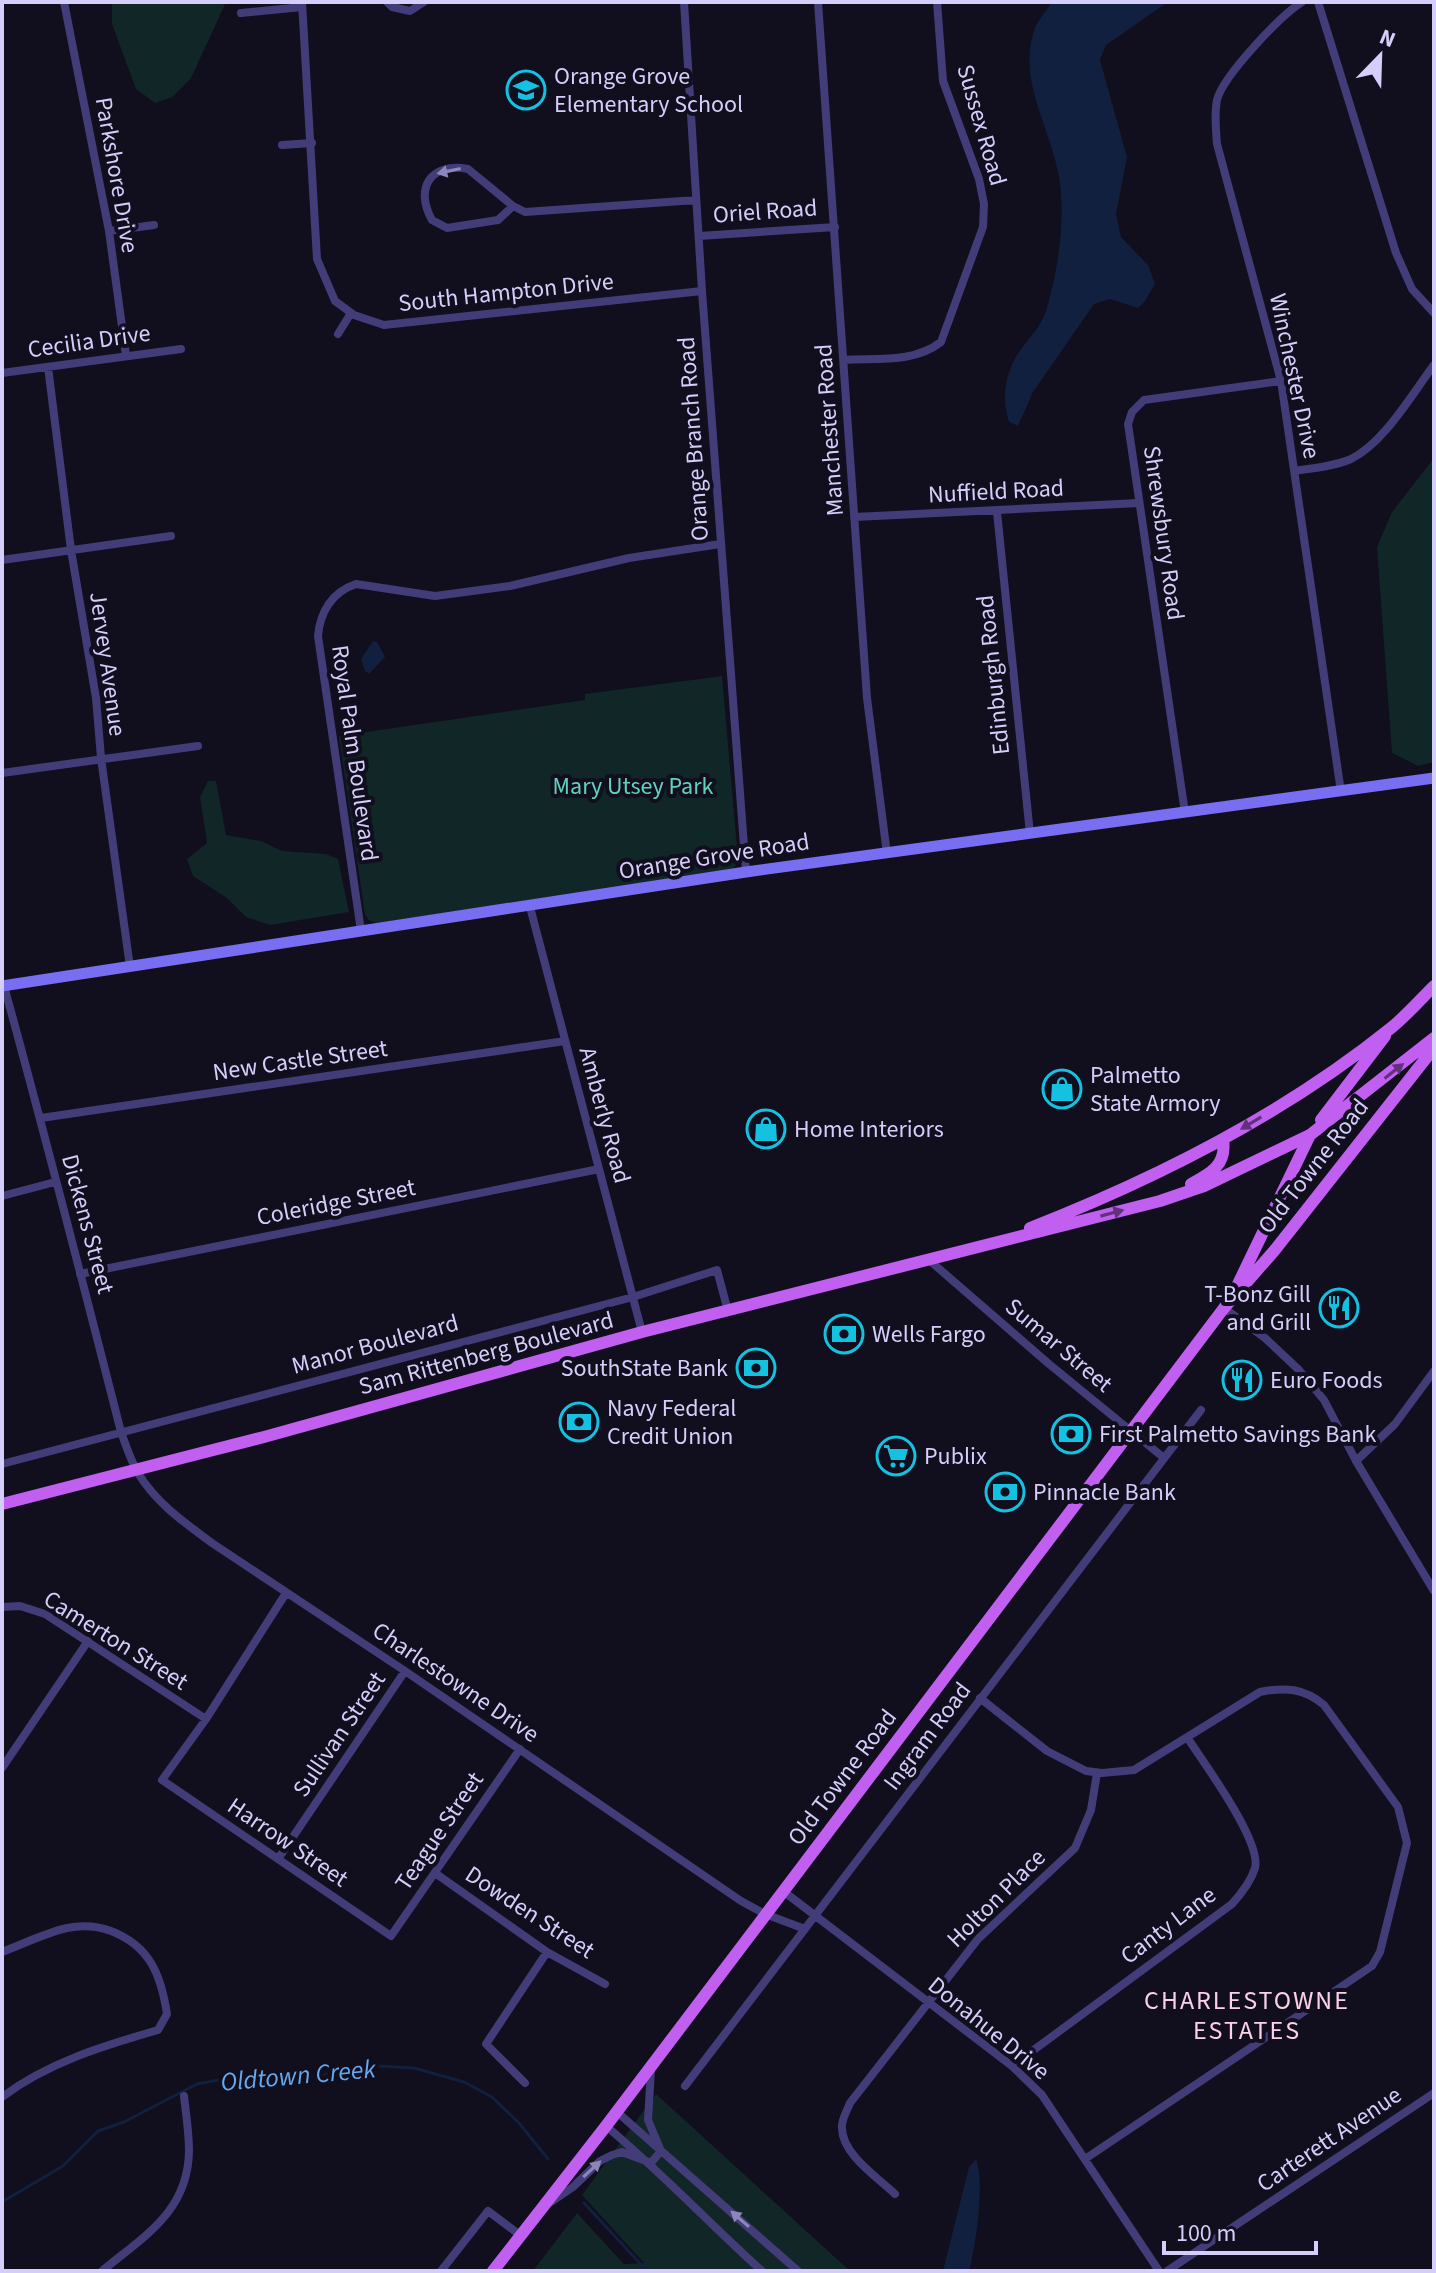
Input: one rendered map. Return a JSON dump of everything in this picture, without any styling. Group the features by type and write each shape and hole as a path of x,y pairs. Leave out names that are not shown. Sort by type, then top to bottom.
{"main road":[{"name":"Sam Rittenberg Boulevard","path":"982,1246 1093,1202 1223,1140 1298,1094 1392,1027 1434,986"},
{"name":"Old Towne Road","path":"1224,1308 1310,1135 1392,1027"},
{"name":"Sam Rittenberg Boulevard","path":"2,1504 136,1471 642,1332 1160,1201 1204,1186 1310,1135 1434,1038"},
{"name":"Old Towne Road","path":"493,2271 617,2112 1224,1308 1274,1251 1434,1048"},
{"path":"1160,1201 1213,1172 1223,1156 1223,1140"}],"street":[{"name":"Parkshore Drive","path":"64,2 109,231 126,356"},
{"path":"387,2 400,10 410,11 424,2"},
{"name":"Orange Branch Road","path":"684,2 720,544 746,872"},
{"name":"Manchester Road","path":"818,2 867,698 887,854"},
{"name":"Sussex Road","path":"844,360 910,357 927,353 941,342 983,227 984,204 979,179 943,81 937,2"},
{"name":"Winchester Drive","path":"1302,2 1234,70 1218,100 1215,118 1217,144 1281,381 1341,792"},
{"path":"1318,2 1396,253 1412,289 1434,313"},
{"path":"241,13 302,4 317,259 328,290 335,301 351,313 338,334"},
{"path":"282,145 312,143"},
{"path":"513,206 498,220 447,228 432,220 424,199 427,182 446,168 468,169 513,206 525,212 696,200"},
{"path":"109,231 154,225"},
{"name":"Oriel Road","path":"699,236 835,227"},
{"name":"South Hampton Drive","path":"351,313 384,325 702,291"},
{"name":"Cecilia Drive","path":"2,373 181,349"},
{"path":"1295,471 1335,465 1364,451 1376,441 1434,365"},
{"name":"Jervey Avenue","path":"48,367 71,550 96,698 101,758 130,967"},
{"name":"Shrewsbury Road","path":"1185,813 1128,424 1132,412 1144,400 1281,381"},
{"name":"Nuffield Road","path":"855,517 1139,503"},
{"name":"Edinburgh Road","path":"997,512 1030,834"},
{"path":"2,560 171,536"},
{"name":"Royal Palm Boulevard","path":"361,931 318,636 325,609 333,597 345,587 356,584 435,596 510,586 629,558 720,544"},
{"path":"2,773 198,746"},
{"name":"Orange Grove Road","path":"3,986 746,872 1434,778"},
{"name":"Amberly Road","path":"530,907 642,1332"},
{"name":"Dickens Street","path":"3,986 41,1118 121,1432 136,1471"},
{"name":"New Castle Street","path":"41,1118 565,1041"},
{"name":"Coleridge Street","path":"80,1274 599,1169"},
{"path":"2,1196 55,1182"},
{"name":"Sumar Street","path":"929,1260 1164,1458"},
{"name":"Manor Boulevard","path":"2,1464 633,1297 717,1270 728,1311"},
{"path":"1224,1308 1265,1338 1299,1370 1324,1400 1356,1461 1434,1591"},
{"path":"1356,1461 1395,1424 1434,1371"},
{"name":"Ingram Road","path":"685,2086 1201,1410"},
{"name":"Charlestowne Drive","path":"136,1471 150,1491 186,1524 286,1593 741,1901 805,1929"},
{"path":"206,1719 286,1593"},
{"name":"Camerton Street","path":"2,1607 20,1606 45,1614 206,1719"},
{"path":"2,1768 88,1641"},
{"name":"Sullivan Street","path":"278,1859 405,1671"},
{"path":"980,1698 1047,1751 1070,1764 1097,1773 1134,1770 1260,1692 1280,1688 1298,1690 1324,1705 1398,1807 1407,1843 1380,1952 1372,1966 1085,2159"},
{"name":"Harrow Street","path":"206,1719 162,1780 391,1936"},
{"name":"Canty Lane","path":"1012,2066 1232,1904 1250,1879 1256,1856 1248,1834 1187,1737"},
{"name":"Teague Street","path":"391,1936 520,1749"},
{"name":"Holton Place","path":"895,2194 855,2156 844,2140 841,2125 850,2103 978,1939 1075,1848 1091,1810 1097,1773"},
{"name":"Dowden Street","path":"435,1873 547,1952 605,1984"},
{"name":"Donahue Drive","path":"783,1891 1012,2066 1042,2095 1159,2271"},
{"path":"2,1952 67,1928 86,1926 129,1938 156,1969 167,2014 158,2030 67,2059 32,2076 2,2097"},
{"path":"525,2083 486,2044 547,1952"},
{"path":"652,2065 648,2120 661,2151"},
{"name":"Carterett Avenue","path":"1167,2271 1434,2093"},
{"path":"102,2271 166,2217 179,2197 189,2150 184,2096"},
{"path":"617,2112 798,2271"},
{"path":"606,2126 651,2163 762,2271"},
{"path":"651,2163 661,2151"},
{"path":"540,2209 573,2187 600,2161 612,2155 622,2152 651,2163"},
{"path":"441,2271 488,2211 520,2235"}],"green space":[{"path":"112,2 226,2 191,78 172,97 155,103 136,89 112,24"},
{"path":"1434,458 1434,762 1418,766 1392,753 1377,547 1392,512"},
{"name":"Mary Utsey Park","path":"722,676 738,859 735,867 727,872 376,923 365,915 339,736 585,700 585,694"},
{"path":"208,781 216,781 226,835 261,841 282,851 326,854 338,859 349,912 270,925 246,917 227,898 193,876 187,859 207,843 200,797"},
{"path":"656,2094 850,2271 533,2271 577,2213 624,2264 644,2263 582,2195"}],"water":[{"path":"1052,2 1168,2 1106,45 1100,60 1127,157 1116,214 1121,237 1148,265 1155,284 1138,308 1110,299 1094,304 1033,392 1018,426 1009,422 1007,413 1005,395 1008,377 1019,352 1044,317 1054,279 1061,227 1059,177 1032,85 1030,66 1030,47 1035,28"},
{"path":"373,641 377,642 385,657 369,674 361,659"},
{"path":"976,2159 980,2198 969,2271 943,2271 969,2167"}],"waterway":[{"name":"Oldtown Creek","path":"2,2202 63,2166 98,2131 124,2122 197,2084 245,2075 289,2073 316,2076 379,2066 414,2068 464,2082 492,2097 519,2123 548,2159"},
{"name":"Oldtown Creek","path":"584,2203 647,2271"}],"place":[{"name":"Orange Grove Elementary School","path":"526,90"},
{"name":"Palmetto State Armory","path":"1062,1089"},
{"name":"Home Interiors","path":"766,1129"},
{"name":"T-Bonz Gill and Grill","path":"1339,1308"},
{"name":"Wells Fargo","path":"844,1334"},
{"name":"SouthState Bank","path":"756,1368"},
{"name":"Euro Foods","path":"1242,1380"},
{"name":"Navy Federal Credit Union","path":"579,1422"},
{"name":"First Palmetto Savings Bank","path":"1071,1434"},
{"name":"Publix","path":"896,1456"},
{"name":"Pinnacle Bank","path":"1005,1492"}],"district":[{"name":"CHARLESTOWNE ESTATES","path":"1247,2015"}]}
